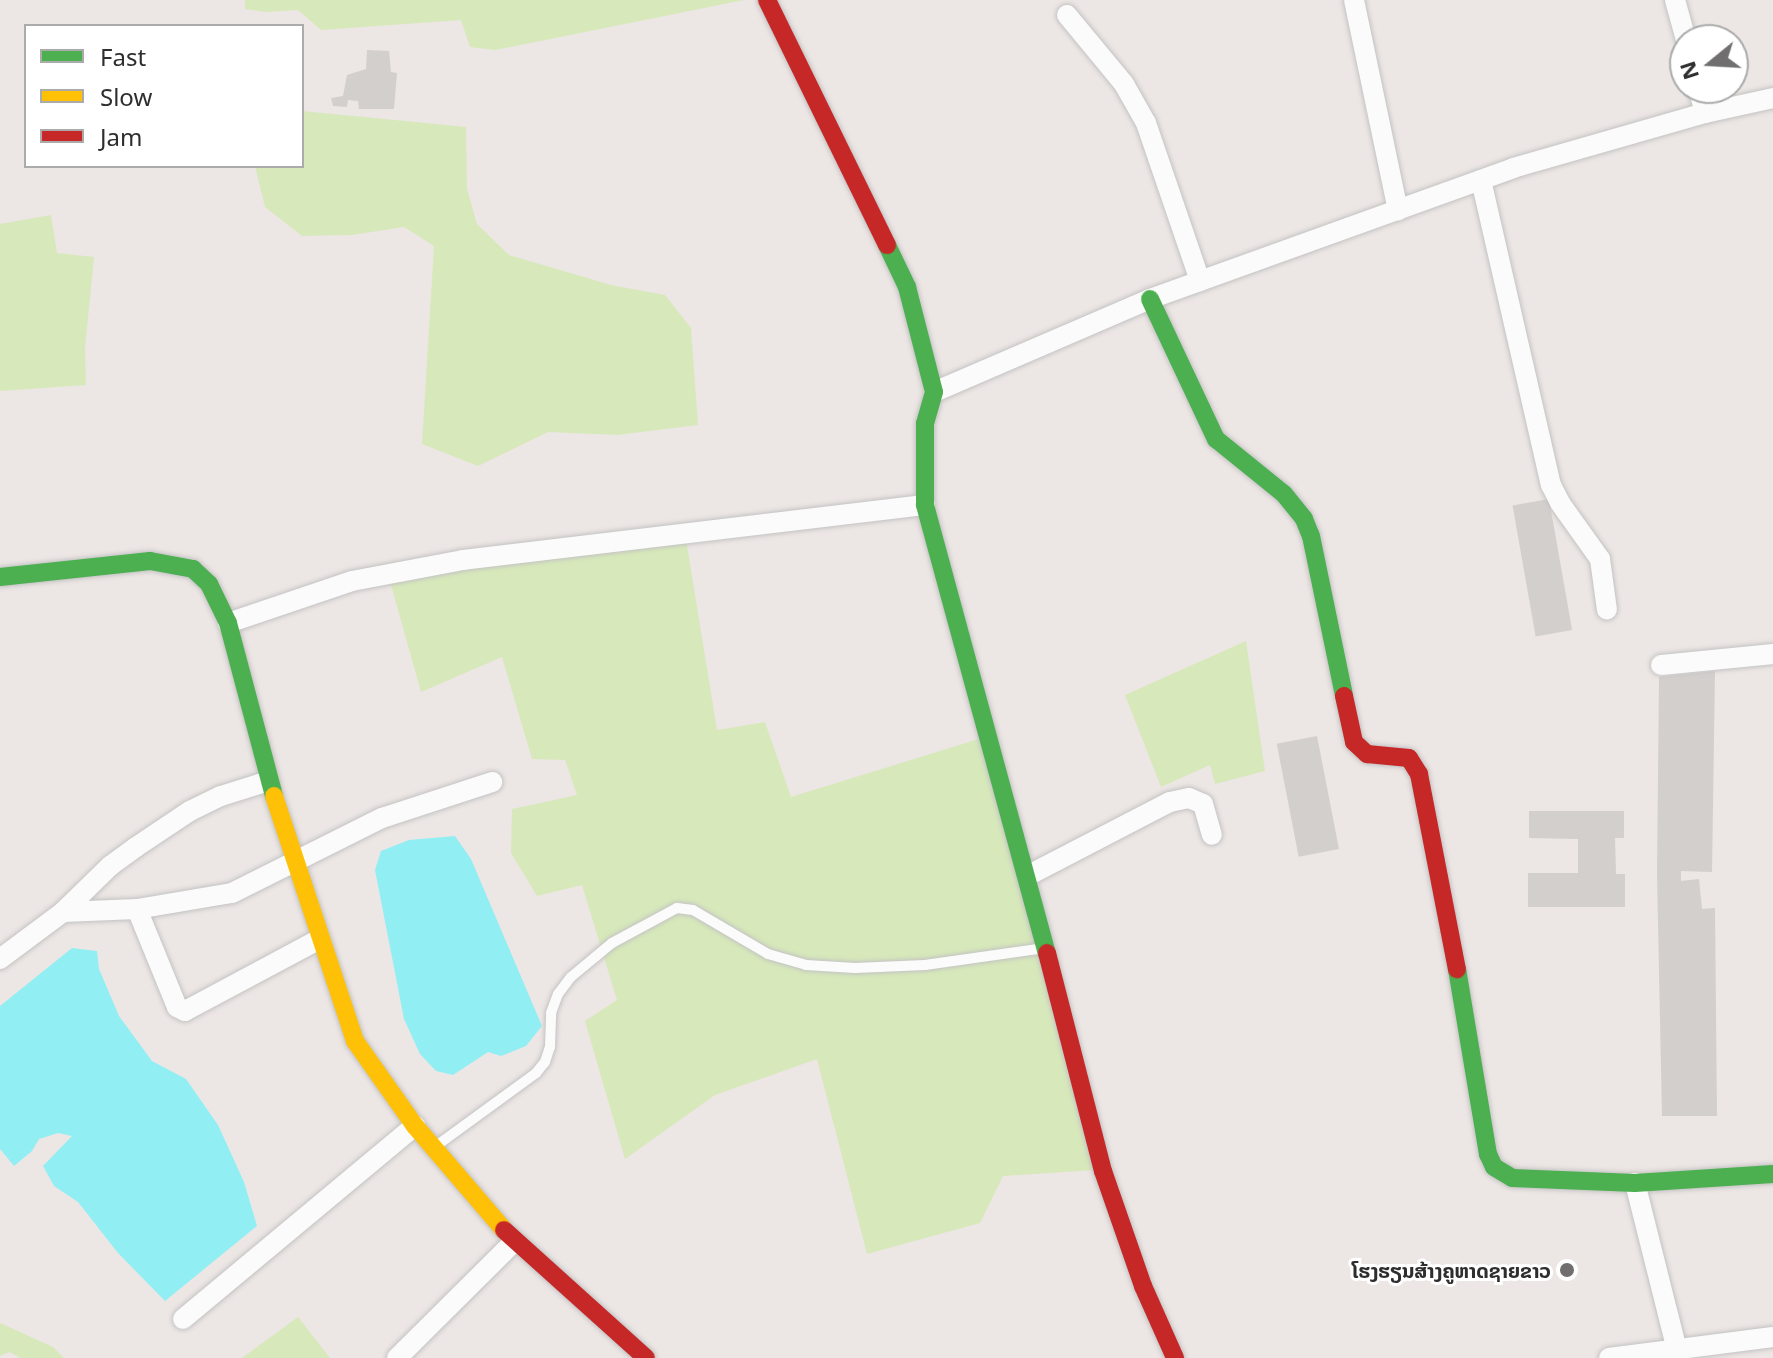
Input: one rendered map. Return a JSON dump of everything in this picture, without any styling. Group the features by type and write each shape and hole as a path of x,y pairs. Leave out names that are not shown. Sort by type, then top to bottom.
{"street":[{"path":"767,0 907,287 934,392 925,424 925,505 1027,876 1103,1171 1143,1286 1175,1358"},
{"path":"1354,0 1398,210"},
{"path":"1675,0 1682,24"},
{"path":"1067,15 1124,84 1146,123 1200,281"},
{"path":"934,392 1150,299 1481,180 1705,113 1773,98"},
{"path":"1702,104 1705,113"},
{"path":"1481,180 1551,485 1600,559 1607,610"},
{"path":"1150,299 1216,439 1284,494 1304,519 1314,550 1354,742 1367,754 1395,754 1409,758 1419,774 1470,1037 1488,1154 1494,1167 1512,1178 1635,1183 1773,1174"},
{"path":"228,623 352,581 463,560 925,505"},
{"path":"0,577 150,561 176,563 193,569 209,584 228,623 269,781 355,1041 415,1126 514,1242 646,1358"},
{"path":"1661,665 1773,654"},
{"path":"0,959 63,912 110,866 190,811 221,796 269,781"},
{"path":"63,912 137,909 232,893 265,880 295,861 382,818 492,782"},
{"path":"1027,876 1170,802 1189,798 1203,804 1212,835"},
{"path":"137,909 177,1007 185,1011 320,939"},
{"path":"183,1319 415,1126"},
{"path":"1635,1183 1677,1350"},
{"path":"397,1358 514,1242"},
{"path":"1609,1358 1773,1337"}],"lane":[{"path":"434,1147 536,1073 545,1062 550,1047 551,1013 558,994 571,977 612,943 677,908 693,910 768,954 806,965 855,968 925,965 1045,948"}],"green space":[{"path":"245,0 744,0 495,50 470,47 461,20 321,30 298,10 266,12 245,9"},
{"path":"304,111 466,127 467,189 477,224 509,255 611,285 665,295 691,328 698,425 617,435 548,432 478,466 422,444 434,246 404,227 352,235 302,236 265,207 255,168 304,168"},
{"path":"51,215 57,253 94,257 85,348 86,385 0,391 0,224"},
{"path":"685,533 717,730 765,722 791,797 982,738 1095,1170 1003,1176 980,1223 867,1254 817,1059 715,1095 625,1159 585,1021 617,1000 582,885 537,896 511,853 512,809 577,795 565,760 532,759 502,657 421,692 388,574"},
{"path":"1246,641 1265,771 1215,784 1210,765 1161,787 1125,695"},
{"path":"298,1317 330,1358 242,1358"},
{"path":"0,1323 53,1347 64,1358 20,1358 10,1352 0,1356"}],"water":[{"path":"455,836 471,859 542,1026 526,1046 501,1056 488,1052 453,1075 436,1071 420,1054 404,1019 375,870 381,851 409,840"},
{"path":"72,948 97,951 99,969 119,1016 152,1061 186,1079 218,1125 244,1182 257,1226 165,1301 118,1253 78,1202 54,1186 43,1166 72,1136 58,1133 39,1139 32,1151 14,1166 0,1149 0,1006"}],"building":[{"path":"367,50 389,51 391,72 397,73 394,109 359,109 358,101 348,100 347,107 333,106 331,98 343,96 347,75 366,69"},
{"path":"1549,499 1572,630 1536,636 1513,505"},
{"path":"1715,671 1712,872 1681,871 1681,881 1699,879 1702,909 1715,908 1717,1116 1662,1116 1657,874 1659,677"},
{"path":"1317,736 1339,849 1299,857 1277,744"},
{"path":"1529,811 1624,811 1624,838 1615,838 1616,874 1625,874 1625,907 1528,907 1528,873 1578,873 1578,839 1529,838"}],"traffic: fast":[{"path":"887,245 907,287 934,392 925,424 925,505 1047,953"},
{"path":"1150,299 1216,439 1284,494 1304,519 1311,536 1344,696"},
{"path":"0,577 150,561 193,569 209,584 228,623 274,796"},
{"path":"1457,969 1488,1154 1494,1167 1512,1178 1635,1183 1773,1174"}],"traffic: slow":[{"path":"274,796 355,1041 415,1126 504,1230"}],"traffic: jam":[{"path":"767,0 887,245"},
{"path":"1344,696 1354,742 1367,754 1409,758 1419,774 1457,969"},
{"path":"1047,953 1103,1171 1143,1286 1175,1358"},
{"path":"504,1230 646,1358"}],"place":[{"name":"ໂຮງຮຽນສ້າງຄູຫາດຊາຍຂາວ","path":"1567,1270"}]}
